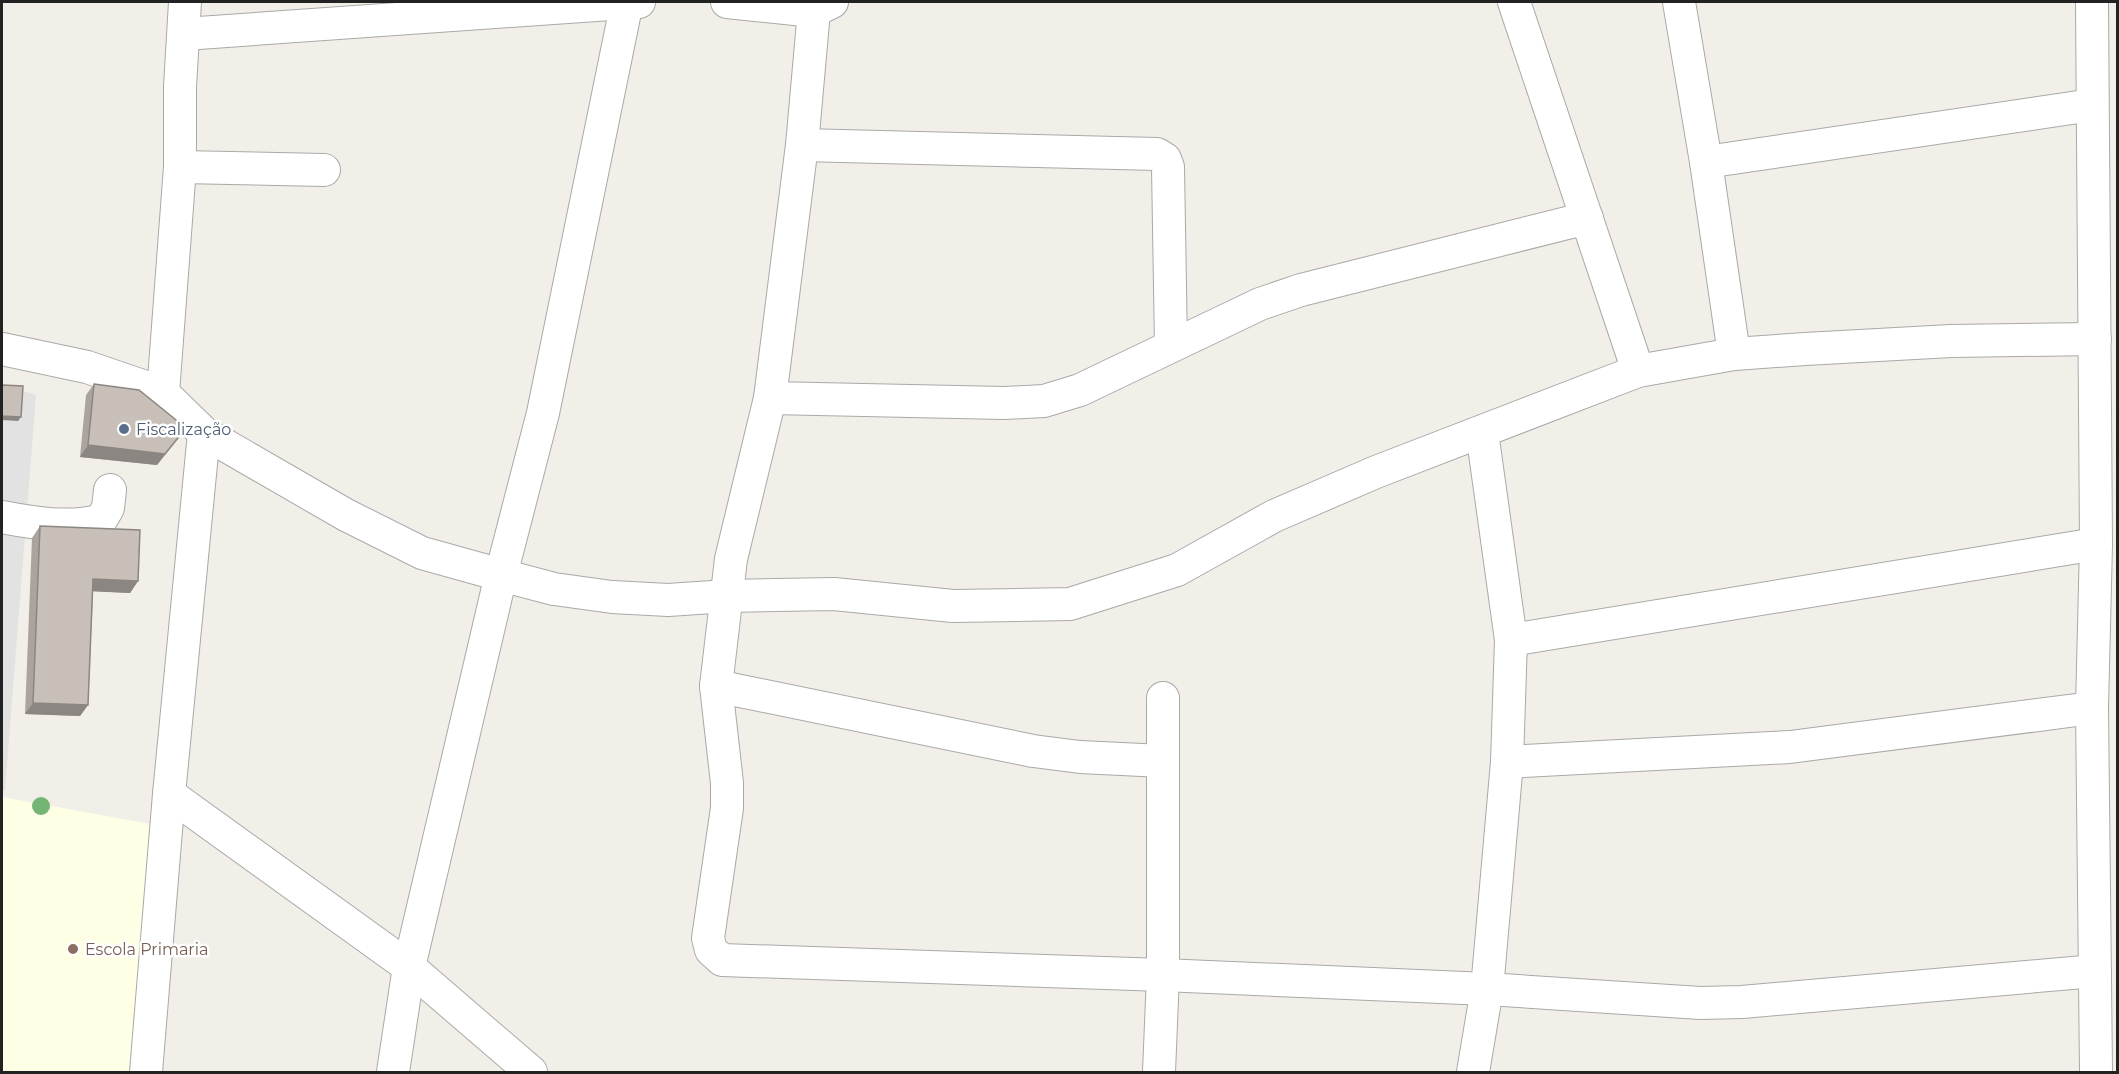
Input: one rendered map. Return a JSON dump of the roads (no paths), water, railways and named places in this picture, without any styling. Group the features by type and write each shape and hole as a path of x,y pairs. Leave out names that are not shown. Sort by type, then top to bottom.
{"street":[{"path":"163,393 180,167 180,87 185,2"},
{"path":"184,34 631,2 543,413 501,575 409,967 393,1072"},
{"path":"727,2 823,6 802,145 770,398 731,559 716,686 727,783 727,808 708,938 711,950 722,960 1487,989 1700,1003 1742,1002 2095,971"},
{"path":"1514,2 1638,371"},
{"path":"1679,2 1706,162 1734,354"},
{"path":"2092,2 2096,544 2092,708 2096,1072"},
{"path":"1706,162 2092,105"},
{"path":"802,145 1157,154 1165,159 1168,167 1171,346"},
{"path":"180,167 324,170"},
{"path":"770,398 1004,403 1044,401 1080,390 1260,303 1301,290 1587,218"},
{"path":"2,349 87,367 163,393 204,433 346,515 422,553 501,575 554,589 612,597 668,600 727,596 834,594 953,606 1070,604 1177,570 1274,516 1376,472 1638,371 1734,354 1951,340 2095,339"},
{"path":"1473,1072 1487,989 1507,762 1511,640 1482,432"},
{"path":"146,1072 169,794 204,433"},
{"path":"2,517 31,522 88,524 101,520 108,508 110,490"},
{"path":"1511,640 2096,544"},
{"path":"716,686 1033,751 1080,757 1163,761"},
{"path":"1159,1072 1163,975 1163,698"},
{"path":"1507,762 1790,747 2092,708"},
{"path":"169,794 409,967 531,1072"}],"place":[{"name":"Fiscalização","path":"124,429"},
{"name":"Escola Primaria","path":"73,949"}]}
